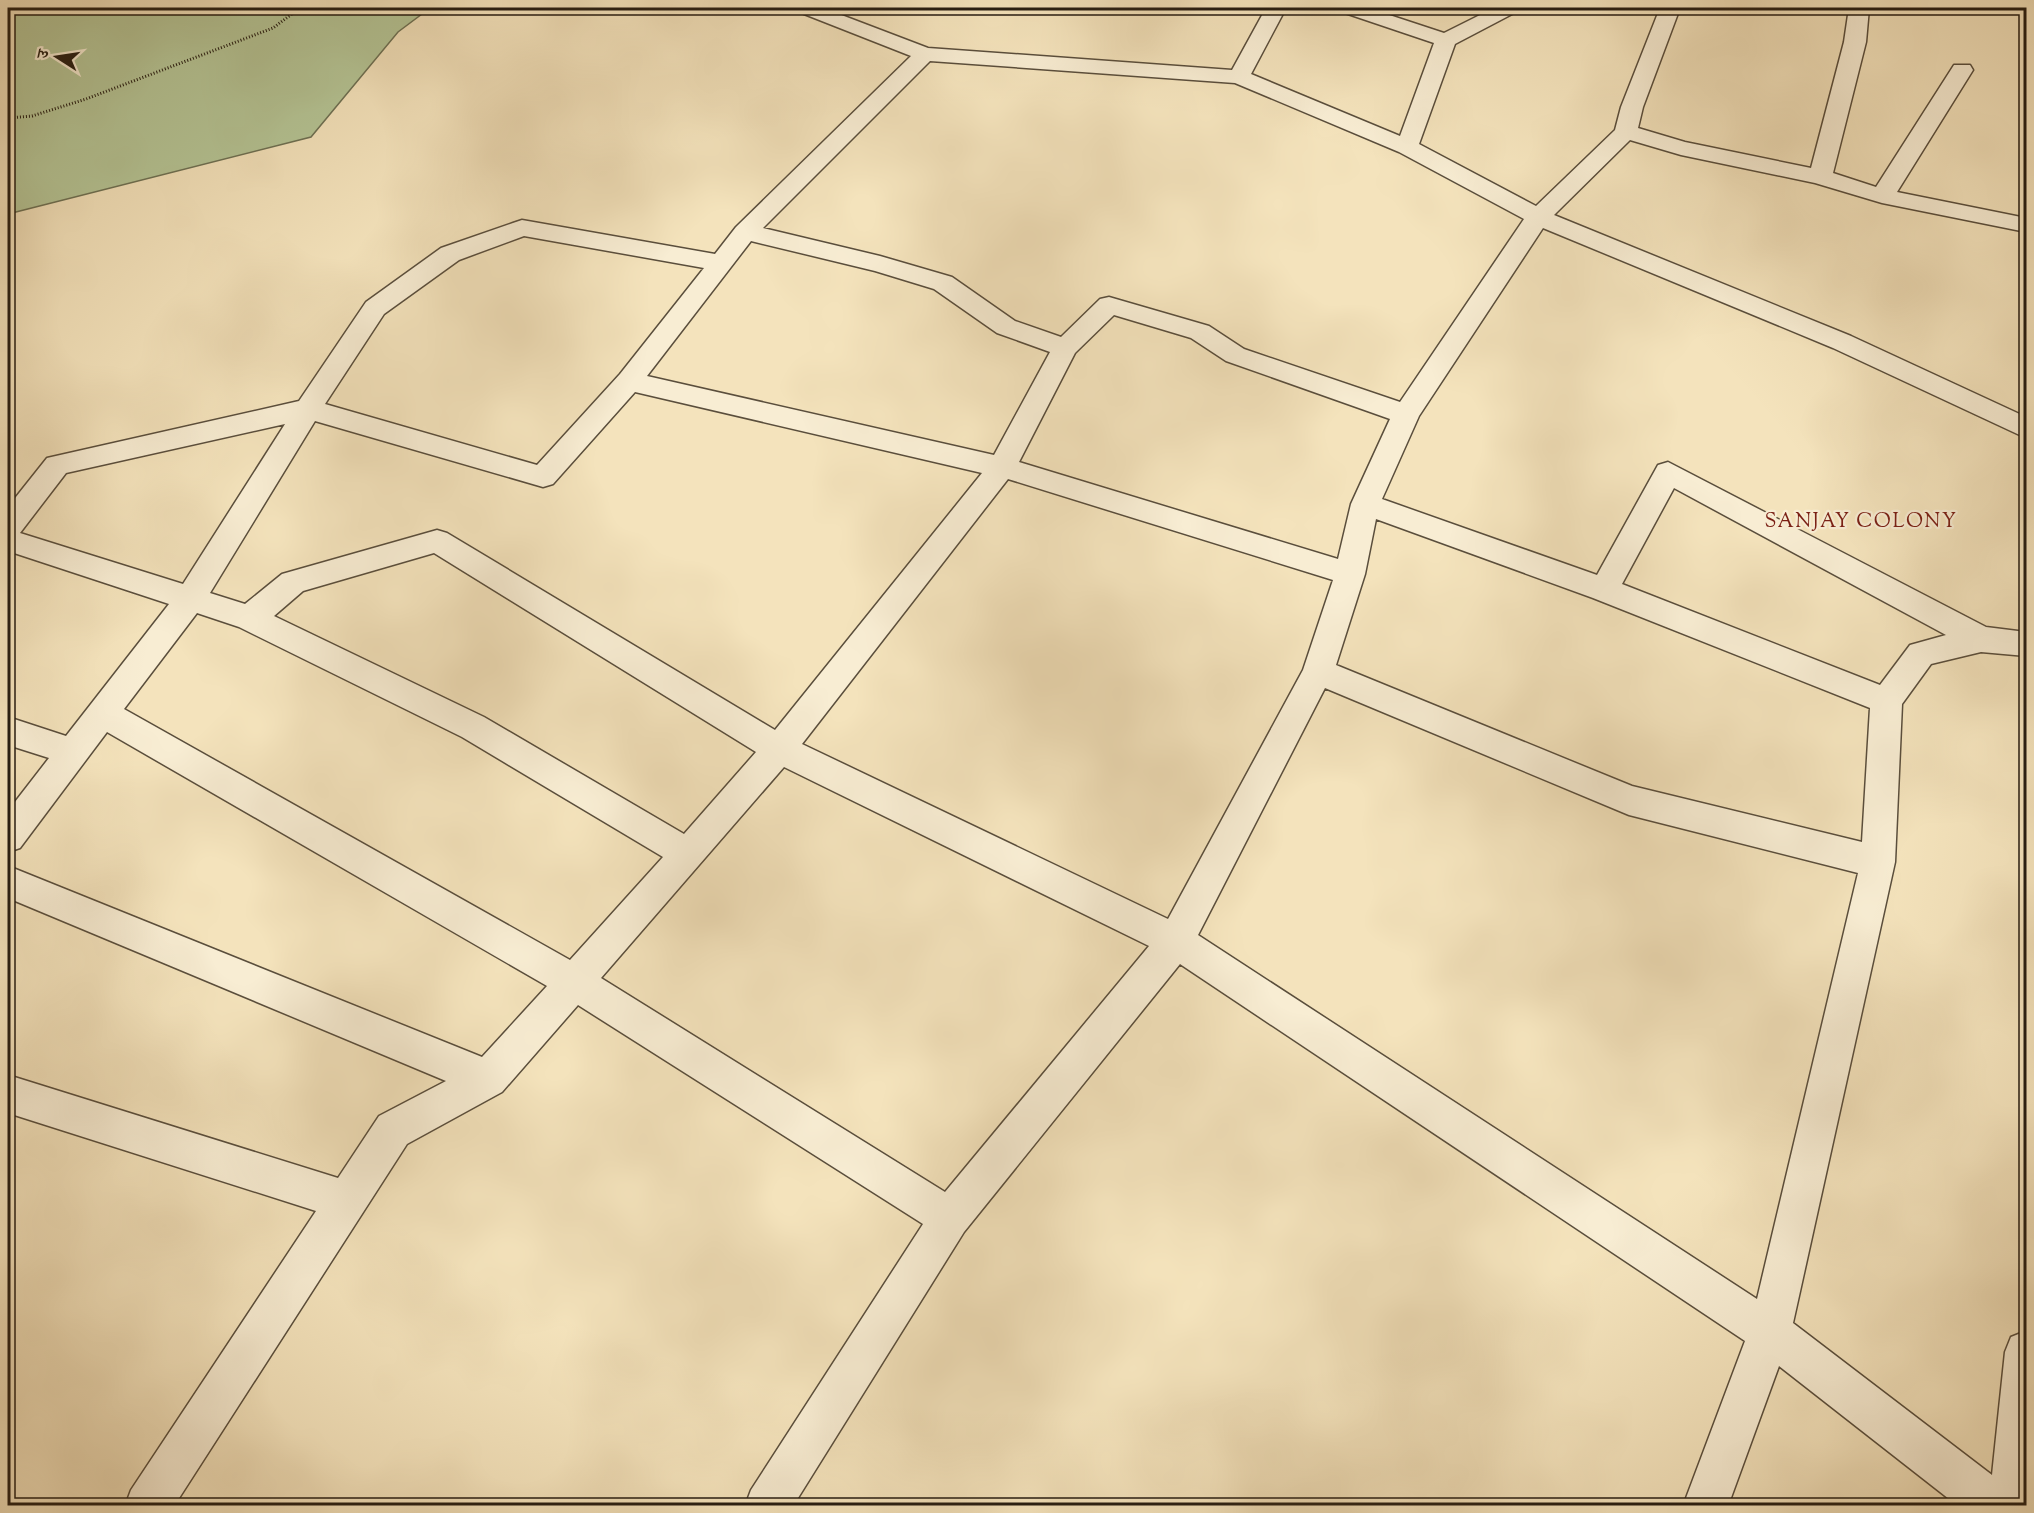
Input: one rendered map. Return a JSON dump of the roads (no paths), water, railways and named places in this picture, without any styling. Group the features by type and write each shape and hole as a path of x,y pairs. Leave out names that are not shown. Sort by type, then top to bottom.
{"street":[{"path":"806,8 925,54 1239,77 1407,147 1538,217 1842,342 2026,428"},
{"path":"1239,77 1276,8"},
{"path":"1349,8 1446,40"},
{"path":"1407,147 1446,40 1509,8"},
{"path":"767,1506 951,1218 1176,941 1318,671 1350,574 1365,504 1406,414 1538,217 1626,132 1632,107 1670,8"},
{"path":"1820,177 1855,42 1859,8"},
{"path":"8,527 57,465 308,409 543,477 629,381 745,232 925,54"},
{"path":"1882,196 1962,70"},
{"path":"1626,132 1682,148 1820,177 1882,196 2026,225"},
{"path":"8,837 190,599 308,409 375,308 450,254 522,228 721,263"},
{"path":"745,232 880,264 943,283 1006,327 1065,348"},
{"path":"147,1506 393,1130 488,1079 688,854 779,749 1002,467 1065,348 1109,305 1200,332 1235,355 1406,414"},
{"path":"629,381 1002,467 1350,574"},
{"path":"1604,590 1668,472 1982,639"},
{"path":"1365,504 1604,590 1886,701"},
{"path":"8,540 250,618 473,727 688,854"},
{"path":"250,618 293,582 436,541 779,749 1176,941 1770,1332 1995,1506"},
{"path":"1705,1506 1770,1332 1878,862 1886,701 1921,654 1982,639 2026,644"},
{"path":"1318,671 1629,800 1878,862"},
{"path":"103,712 573,981 951,1218"},
{"path":"8,731 74,752"},
{"path":"8,882 488,1079"},
{"path":"8,1094 347,1201"},
{"path":"2011,1506 2026,1352"}],"district":[{"name":"SANJAY COLONY","path":"1861,522"}]}
